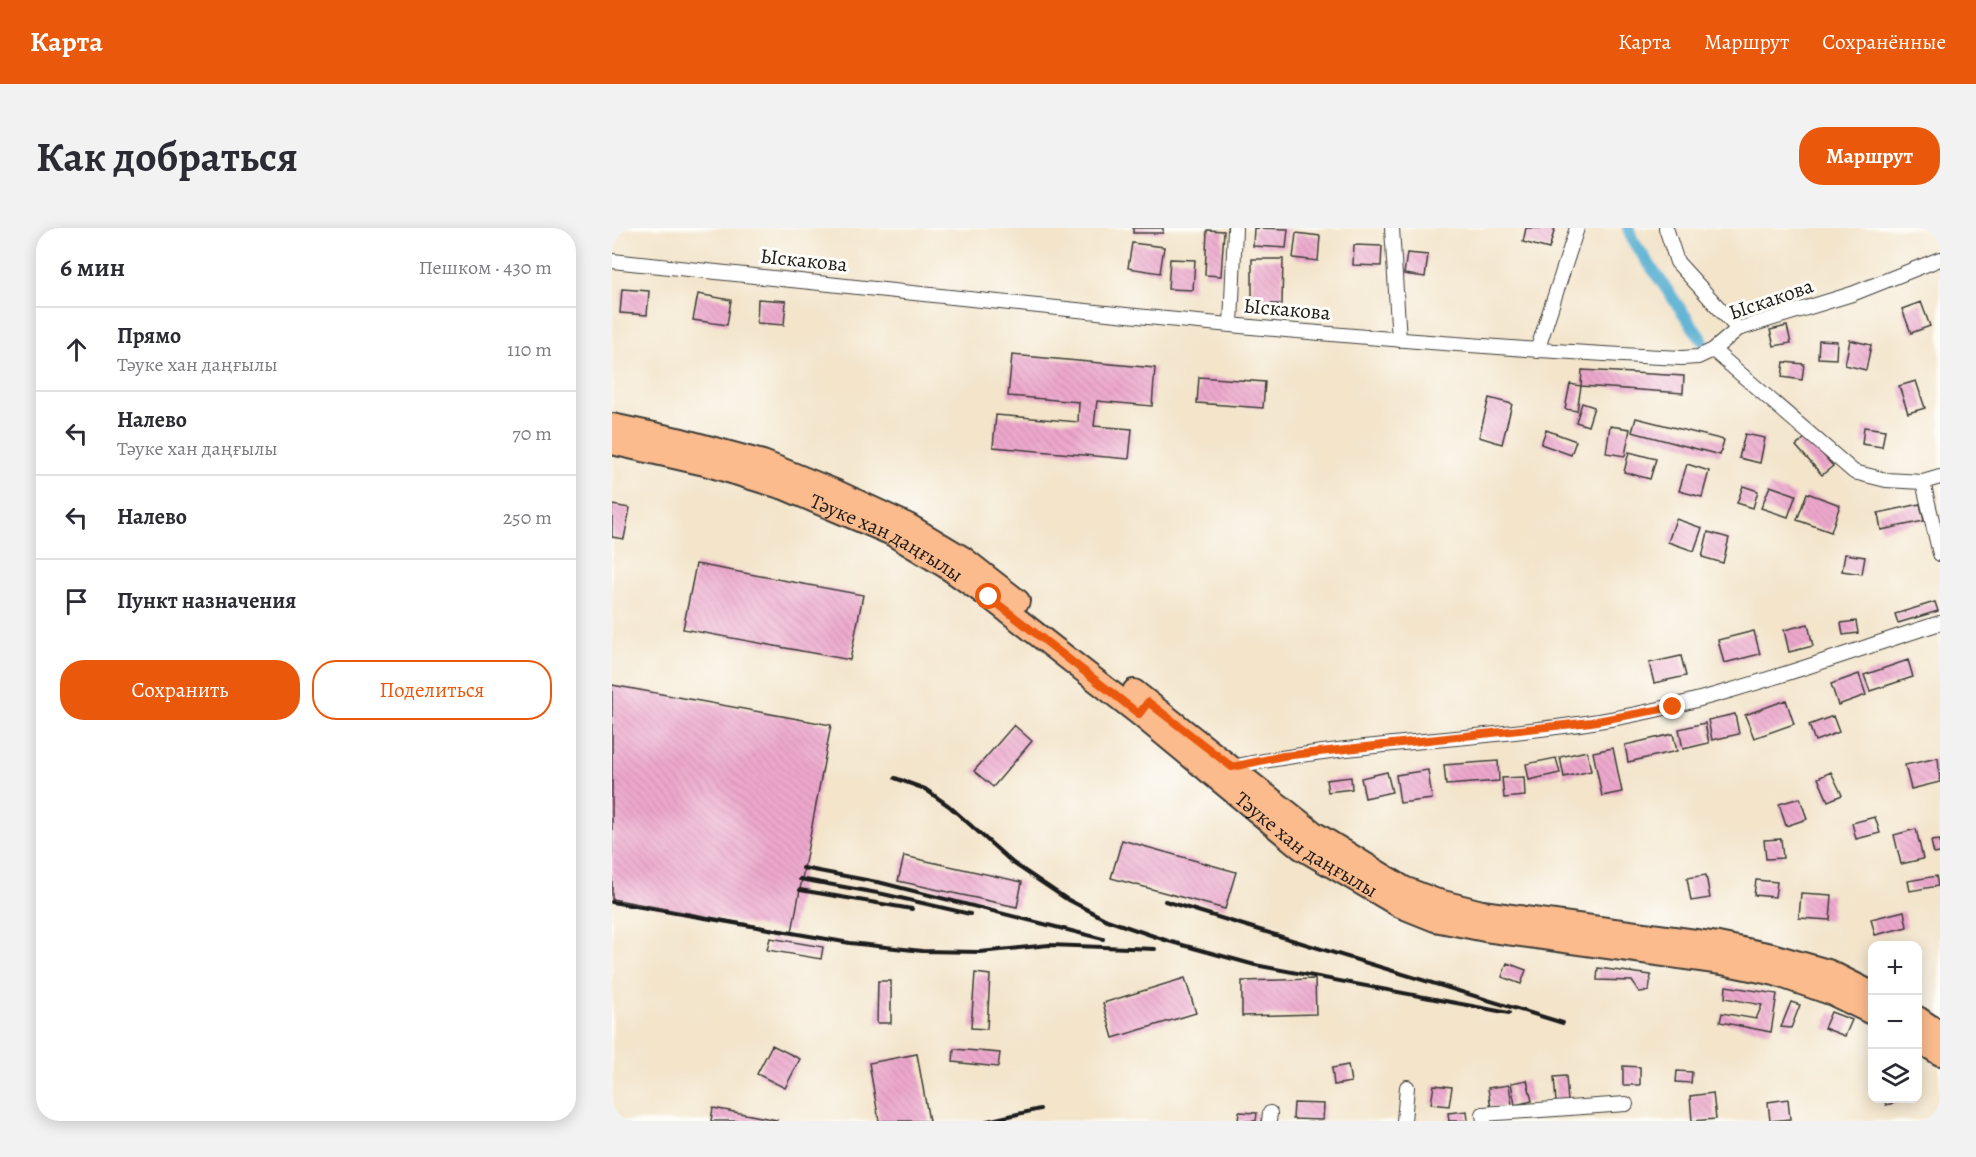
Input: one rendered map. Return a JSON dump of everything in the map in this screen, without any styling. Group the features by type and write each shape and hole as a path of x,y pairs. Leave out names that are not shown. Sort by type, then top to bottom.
{"main road":[{"name":"Тәуке хан даңғылы","path":"612,425 682,440 763,462 835,491 908,525 963,558 1307,840 1400,906 1435,920 1485,930 1722,963 1764,972 1833,994 1868,1011"},
{"name":"Тәуке хан даңғылы","path":"612,443 705,464 783,489 892,534 945,566 1144,708 1232,767 1307,840 1404,888 1435,900 1482,912 1718,944 1828,971 1868,991"},
{"path":"1922,1021 1940,1033"},
{"path":"1922,1043 1940,1054"}],"street":[{"path":"1231,325 1235,228"},
{"path":"1392,228 1399,339"},
{"path":"1537,351 1577,228"},
{"path":"1666,228 1677,262 1738,329"},
{"name":"Ыскакова","path":"612,261 1231,325 1537,351 1682,358 1698,357 1713,350 1738,329 1851,294 1940,259"},
{"path":"1713,350 1854,472 1886,480 1923,482 1940,477"},
{"path":"1923,482 1940,554"},
{"path":"1232,767 1283,756 1591,722 1673,707 1940,623"},
{"path":"1404,1121 1407,1087"},
{"path":"1484,1121 1483,1114 1626,1104"}],"building":[{"path":"1133,228 1163,228 1163,233 1133,233"},
{"path":"1254,228 1288,229 1286,248 1253,246"},
{"path":"1526,228 1555,228 1549,249 1523,242"},
{"path":"1207,230 1224,231 1221,276 1205,275"},
{"path":"1296,233 1320,236 1318,261 1293,258"},
{"path":"1132,243 1164,247 1160,273 1128,268"},
{"path":"1354,245 1382,246 1381,266 1353,265"},
{"path":"1407,253 1428,255 1425,277 1404,274"},
{"path":"1170,259 1195,260 1193,290 1168,289"},
{"path":"1252,259 1283,259 1282,304 1252,304"},
{"path":"622,289 649,291 647,315 620,313"},
{"path":"698,294 731,300 727,325 693,320"},
{"path":"758,299 786,301 784,325 757,323"},
{"path":"1921,302 1930,326 1911,333 1902,309"},
{"path":"1787,326 1791,343 1774,346 1770,330"},
{"path":"1819,340 1837,341 1836,359 1818,358"},
{"path":"1850,340 1871,345 1866,370 1845,365"},
{"path":"1012,355 1155,368 1152,406 1097,401 1094,426 1132,429 1129,459 993,447 996,415 1078,422 1079,402 1008,396"},
{"path":"1784,362 1804,364 1802,380 1782,377"},
{"path":"1582,370 1684,376 1683,393 1581,386"},
{"path":"1199,377 1265,382 1263,408 1197,403"},
{"path":"1916,381 1925,408 1908,413 1899,386"},
{"path":"1570,384 1581,386 1577,411 1565,409"},
{"path":"1489,398 1512,404 1502,444 1479,437"},
{"path":"1582,403 1594,407 1588,426 1576,422"},
{"path":"1636,418 1724,440 1720,455 1632,432"},
{"path":"1610,426 1630,429 1625,456 1606,453"},
{"path":"1864,427 1885,430 1882,447 1862,444"},
{"path":"1546,430 1576,441 1571,455 1541,444"},
{"path":"1745,434 1765,438 1760,463 1739,458"},
{"path":"1807,436 1833,466 1822,475 1796,446"},
{"path":"1629,452 1656,459 1650,479 1624,472"},
{"path":"1687,464 1709,471 1702,497 1679,491"},
{"path":"1743,486 1758,491 1753,508 1737,503"},
{"path":"1770,486 1796,495 1788,517 1761,508"},
{"path":"1807,493 1840,505 1831,532 1797,520"},
{"path":"1920,504 1924,521 1881,530 1878,513"},
{"path":"612,505 630,508 624,539 612,537"},
{"path":"1676,519 1702,528 1694,551 1668,542"},
{"path":"1708,532 1729,538 1723,563 1702,557"},
{"path":"1845,554 1865,557 1862,574 1842,571"},
{"path":"696,564 863,595 850,660 683,629"},
{"path":"1935,602 1938,611 1898,623 1895,614"},
{"path":"1856,621 1858,633 1843,635 1841,623"},
{"path":"1808,624 1813,646 1789,652 1784,630"},
{"path":"1754,631 1760,654 1724,663 1718,640"},
{"path":"1681,656 1686,676 1654,683 1649,663"},
{"path":"1908,660 1913,677 1870,691 1864,675"},
{"path":"1859,674 1866,695 1838,705 1831,684"},
{"path":"612,685 831,725 792,932 612,899"},
{"path":"1786,700 1794,724 1754,738 1745,715"},
{"path":"1735,714 1739,734 1712,740 1708,720"},
{"path":"1833,716 1839,732 1815,741 1809,725"},
{"path":"1705,723 1709,743 1683,749 1679,729"},
{"path":"1014,725 1032,741 993,787 974,771"},
{"path":"1673,734 1677,751 1628,762 1625,745"},
{"path":"1613,748 1622,792 1602,796 1593,752"},
{"path":"1587,751 1591,771 1564,777 1560,757"},
{"path":"1556,758 1560,773 1529,780 1526,764"},
{"path":"1938,758 1940,782 1911,789 1905,765"},
{"path":"1498,761 1499,781 1446,785 1444,765"},
{"path":"1428,770 1432,799 1400,803 1396,775"},
{"path":"1387,772 1392,792 1365,798 1361,778"},
{"path":"1831,772 1842,795 1828,801 1818,778"},
{"path":"1351,777 1352,789 1328,792 1326,780"},
{"path":"1524,777 1525,796 1504,798 1502,778"},
{"path":"1800,798 1807,819 1786,826 1779,804"},
{"path":"1875,817 1880,833 1856,839 1852,823"},
{"path":"1916,829 1923,859 1901,864 1894,835"},
{"path":"1781,839 1783,858 1766,859 1764,840"},
{"path":"1122,840 1236,872 1225,909 1111,878"},
{"path":"1940,840 1940,853 1934,854 1931,841"},
{"path":"904,856 1022,882 1017,907 898,881"},
{"path":"1706,875 1710,898 1691,901 1687,878"},
{"path":"1936,876 1938,886 1910,891 1908,881"},
{"path":"1756,880 1777,882 1775,897 1754,895"},
{"path":"1801,893 1832,895 1830,920 1799,918"},
{"path":"1904,911 1907,927 1875,935 1871,919"},
{"path":"770,938 823,947 821,959 767,950"},
{"path":"1507,963 1526,970 1521,984 1502,977"},
{"path":"1598,968 1651,975 1649,991 1639,992 1632,981 1597,980"},
{"path":"975,973 990,975 987,1029 971,1028"},
{"path":"1185,978 1196,1013 1113,1038 1103,1003"},
{"path":"1315,979 1316,1014 1242,1016 1242,981"},
{"path":"878,981 891,981 891,1023 877,1023"},
{"path":"1726,986 1777,994 1771,1032 1720,1022 1722,1013 1756,1019 1762,1005 1725,998"},
{"path":"1791,1002 1800,1005 1791,1028 1781,1027"},
{"path":"1831,1012 1852,1020 1845,1036 1824,1028"},
{"path":"772,1045 800,1059 785,1088 757,1074"},
{"path":"954,1049 1000,1053 998,1067 953,1062"},
{"path":"917,1054 929,1121 879,1121 869,1063"},
{"path":"1348,1065 1351,1082 1334,1085 1332,1068"},
{"path":"1623,1066 1640,1067 1640,1085 1623,1085"},
{"path":"1677,1071 1692,1072 1691,1083 1676,1082"},
{"path":"1566,1076 1568,1102 1556,1102 1554,1077"},
{"path":"1527,1080 1532,1101 1515,1105 1511,1083"},
{"path":"1434,1085 1452,1087 1449,1106 1431,1104"},
{"path":"1509,1085 1512,1105 1491,1108 1488,1088"},
{"path":"1713,1093 1716,1119 1692,1121 1690,1096"},
{"path":"1788,1099 1790,1119 1770,1121 1768,1102"},
{"path":"1294,1103 1324,1104 1323,1120 1293,1119"},
{"path":"713,1108 777,1120 711,1121"},
{"path":"1467,1111 1468,1121 1449,1121 1448,1113"},
{"path":"1239,1112 1257,1113 1256,1121 1238,1121"}],"waterway":[{"path":"1628,228 1633,241 1702,340"}],"railway":[{"path":"895,778 925,789 949,806 1013,863 1065,898 1107,920 1168,941 1255,965 1509,1013"},
{"path":"803,868 882,883 1103,939"},
{"path":"800,879 883,894 970,914"},
{"path":"800,890 912,909"},
{"path":"1165,901 1563,1023"},
{"path":"612,902 850,943 922,951 980,952 1049,945 1155,949"},
{"path":"987,1121 1040,1109"}],"route":[{"path":"989,597 1139,714 1148,702 1232,767 1283,756 1591,722 1673,707"}]}
